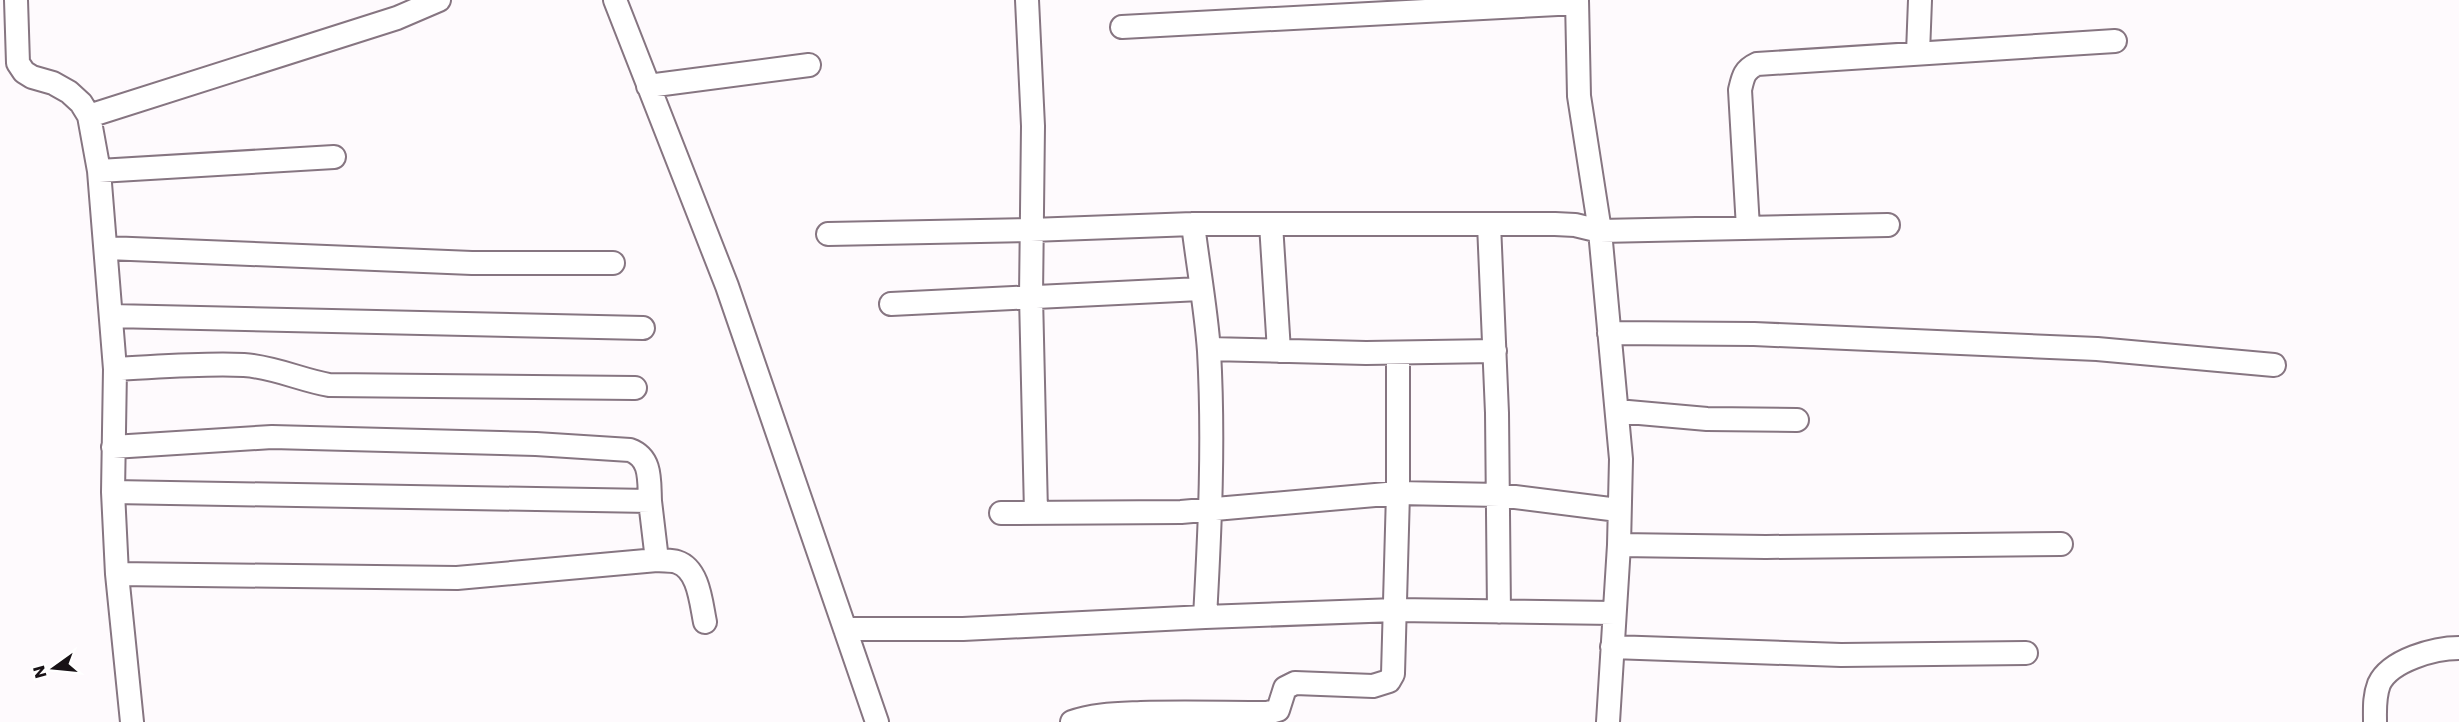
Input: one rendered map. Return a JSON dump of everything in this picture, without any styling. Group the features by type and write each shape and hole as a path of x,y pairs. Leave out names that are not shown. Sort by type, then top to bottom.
{"street":[{"path":"16,0 18,63 24,72 32,77 53,83 69,92 81,103 89,116 99,171 115,369 112,492 117,574 132,722"},
{"path":"89,116 397,18 439,0"},
{"path":"615,0 727,286 878,722"},
{"path":"1027,0 1033,126 1031,296 1036,512"},
{"path":"1918,53 1920,0"},
{"path":"1122,27 1577,1 1579,96 1600,231 1621,459 1618,510 1619,545 1608,722"},
{"path":"1748,228 1740,90 1744,75 1749,68 1757,64 2115,41"},
{"path":"648,86 809,65"},
{"path":"99,171 334,157"},
{"path":"1193,224 1209,349 1212,510 1205,616"},
{"path":"828,234 1193,224 1575,225 1600,231 1888,225"},
{"path":"1271,224 1279,351"},
{"path":"1489,224 1499,495 1499,612"},
{"path":"107,248 472,263 613,263"},
{"path":"891,304 1200,289"},
{"path":"111,316 643,328"},
{"path":"1609,333 1754,334 2085,349 2274,365"},
{"path":"1209,349 1495,351"},
{"path":"1072,722 1083,718 1123,718 1190,712 1267,713 1278,710 1285,688 1295,683 1373,686 1389,681 1393,674 1396,610 1398,352"},
{"path":"115,369 245,365 276,370 307,381 329,385 635,388"},
{"path":"1617,411 1707,419 1797,420"},
{"path":"113,447 272,437 536,444 630,450 642,457 647,467 657,560"},
{"path":"112,492 650,501"},
{"path":"1001,513 1212,510 1398,493 1499,495 1618,510"},
{"path":"1619,545 1766,548 2061,544"},
{"path":"117,574 457,578 657,560 677,562 690,571 697,587 705,622"},
{"path":"846,628 963,629 1205,616 1396,610 1614,613"},
{"path":"1612,647 1841,655 2026,653"},
{"path":"2375,722 2375,696 2380,681 2394,668 2423,653 2440,648 2459,648"}]}
